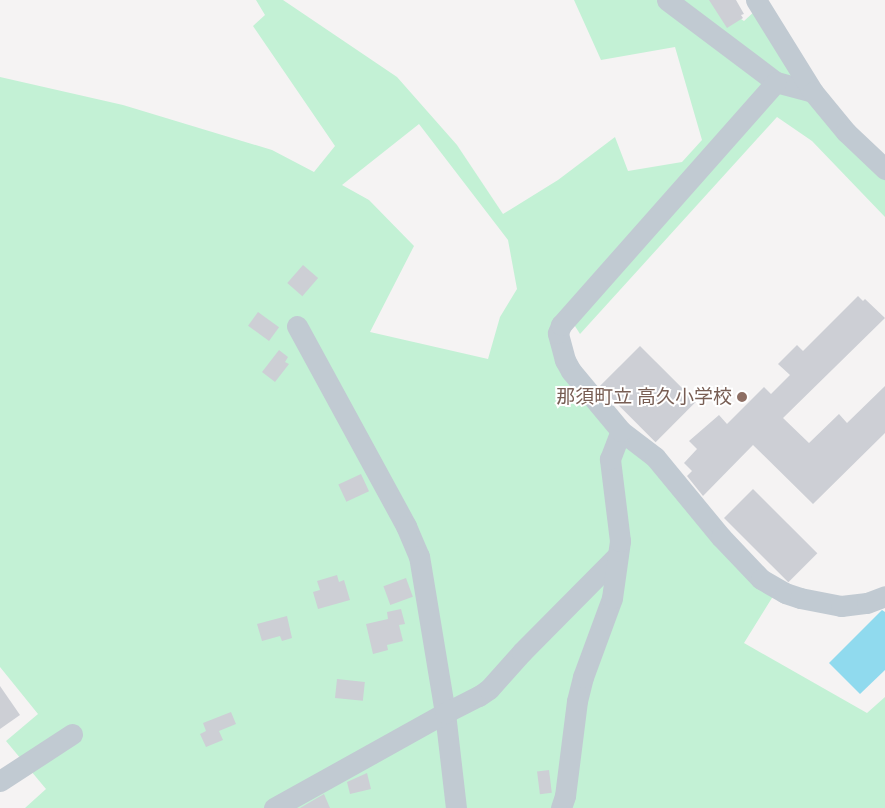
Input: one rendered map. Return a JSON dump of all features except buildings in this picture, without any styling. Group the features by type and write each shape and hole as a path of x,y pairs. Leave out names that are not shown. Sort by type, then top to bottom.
{"street":[{"path":"667,0 776,82 813,92"},
{"path":"756,0 813,92 846,132 885,169"},
{"path":"776,82 561,325 558,333 565,360 571,371 621,431 655,457 721,537 761,579 786,593 800,598 841,606 868,603 885,596"},
{"path":"297,326 415,544 419,556 444,713 456,808"},
{"path":"560,808 565,796 577,702 583,676 612,598 620,540 610,459 621,431"},
{"path":"274,808 299,802 444,713 480,696 617,556"},
{"path":"0,781 72,734"}],"green space":[{"path":"256,0 283,0 397,77 457,145 503,214 558,180 615,137 628,171 682,162 702,140 675,47 601,60 574,0 713,0 744,21 756,10 885,173 885,217 812,141 777,117 580,334 566,312 571,364 775,593 744,643 867,713 885,697 885,808 25,808 46,789 6,741 38,714 0,667 0,77 123,105 272,150 314,172 335,146 253,26 265,15","holes":["419,124 508,240 517,289 500,317 488,359 370,332 414,246 369,200 342,185"]}],"water":[{"path":"882,610 885,612 885,670 860,694 829,663"}],"place":[{"name":"那須町立 高久小学校","path":"742,397"}]}
